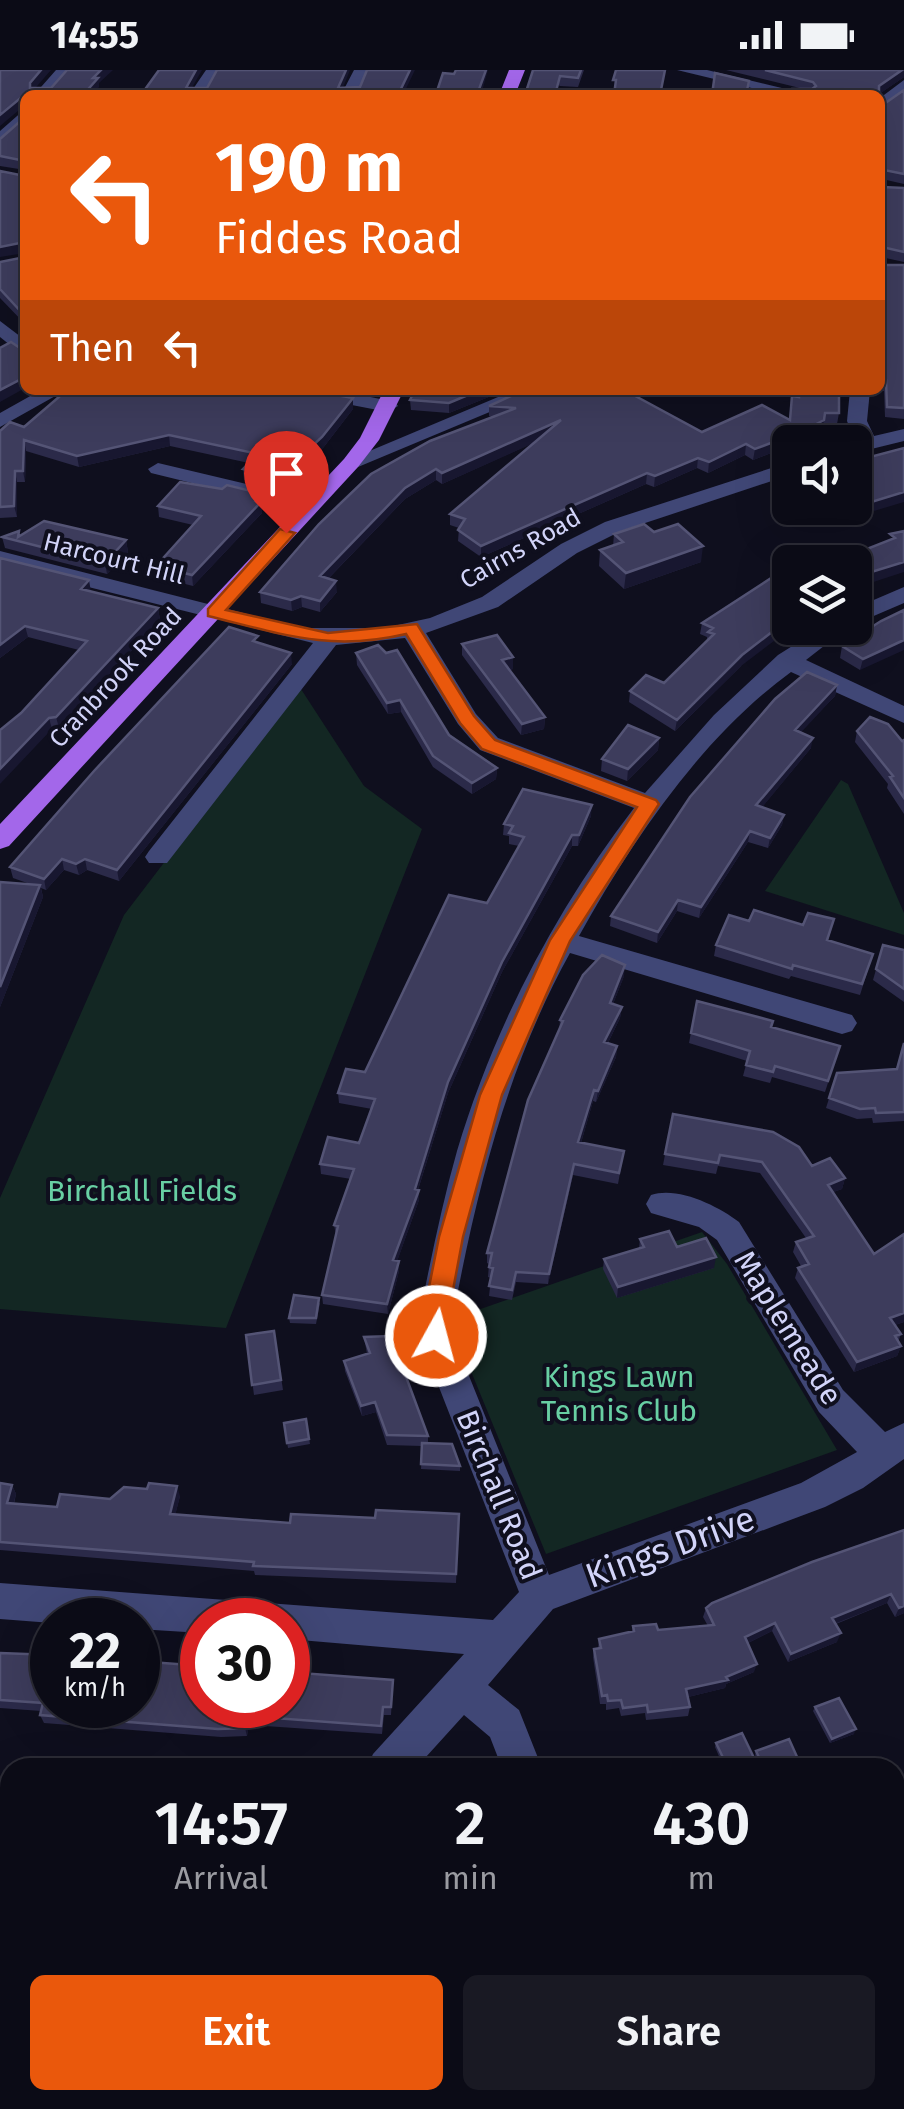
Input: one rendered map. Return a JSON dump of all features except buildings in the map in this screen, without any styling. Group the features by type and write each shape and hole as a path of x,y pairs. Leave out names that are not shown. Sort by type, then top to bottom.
{"main road":[{"name":"Cranbrook Road","path":"0,840 351,463 391,398"}],"street":[{"path":"46,90 64,70"},
{"path":"688,76 707,72 782,90"},
{"path":"885,110 904,85"},
{"path":"0,141 20,119"},
{"path":"0,327 20,347"},
{"path":"0,422 47,395"},
{"path":"359,395 391,398"},
{"path":"351,463 520,395"},
{"path":"858,425 860,395"},
{"path":"860,415 899,436"},
{"path":"872,443 899,436"},
{"path":"158,468 310,506"},
{"name":"Cairns Road","path":"214,612 328,639 372,637 411,628 485,606 552,559 600,532 772,474"},
{"name":"Harcourt Hill","path":"0,558 214,612"},
{"path":"872,609 904,594"},
{"path":"411,628 466,719 489,744 649,804"},
{"path":"158,858 328,639"},
{"name":"Birchall Road","path":"540,1596 450,1371 435,1322 451,1237 491,1095 560,940 649,804 714,730 786,660 809,645"},
{"path":"786,660 904,715"},
{"path":"560,940 842,1023"},
{"name":"Maplemeade","path":"675,1217 709,1217 728,1230 831,1401 852,1426 895,1447"},
{"name":"Kings Drive","path":"396,1758 540,1596 812,1495 895,1447"},
{"path":"0,1600 180,1613"},
{"path":"310,1623 501,1639"},
{"path":"462,1688 505,1724 518,1758"}],"green space":[{"name":"Birchall Fields","path":"299,686 364,786 422,829 226,1328 0,1309 0,1198 124,915"},
{"path":"841,780 848,784 904,913 904,935 765,891"},
{"name":"Kings Lawn Tennis Club","path":"702,1232 727,1264 837,1450 546,1554 452,1325 469,1313"}],"route":[{"path":"286,533 214,612 328,639 372,637 411,628 478,736 512,756 649,804 560,940 491,1095 451,1237 435,1322 436,1336"}]}
